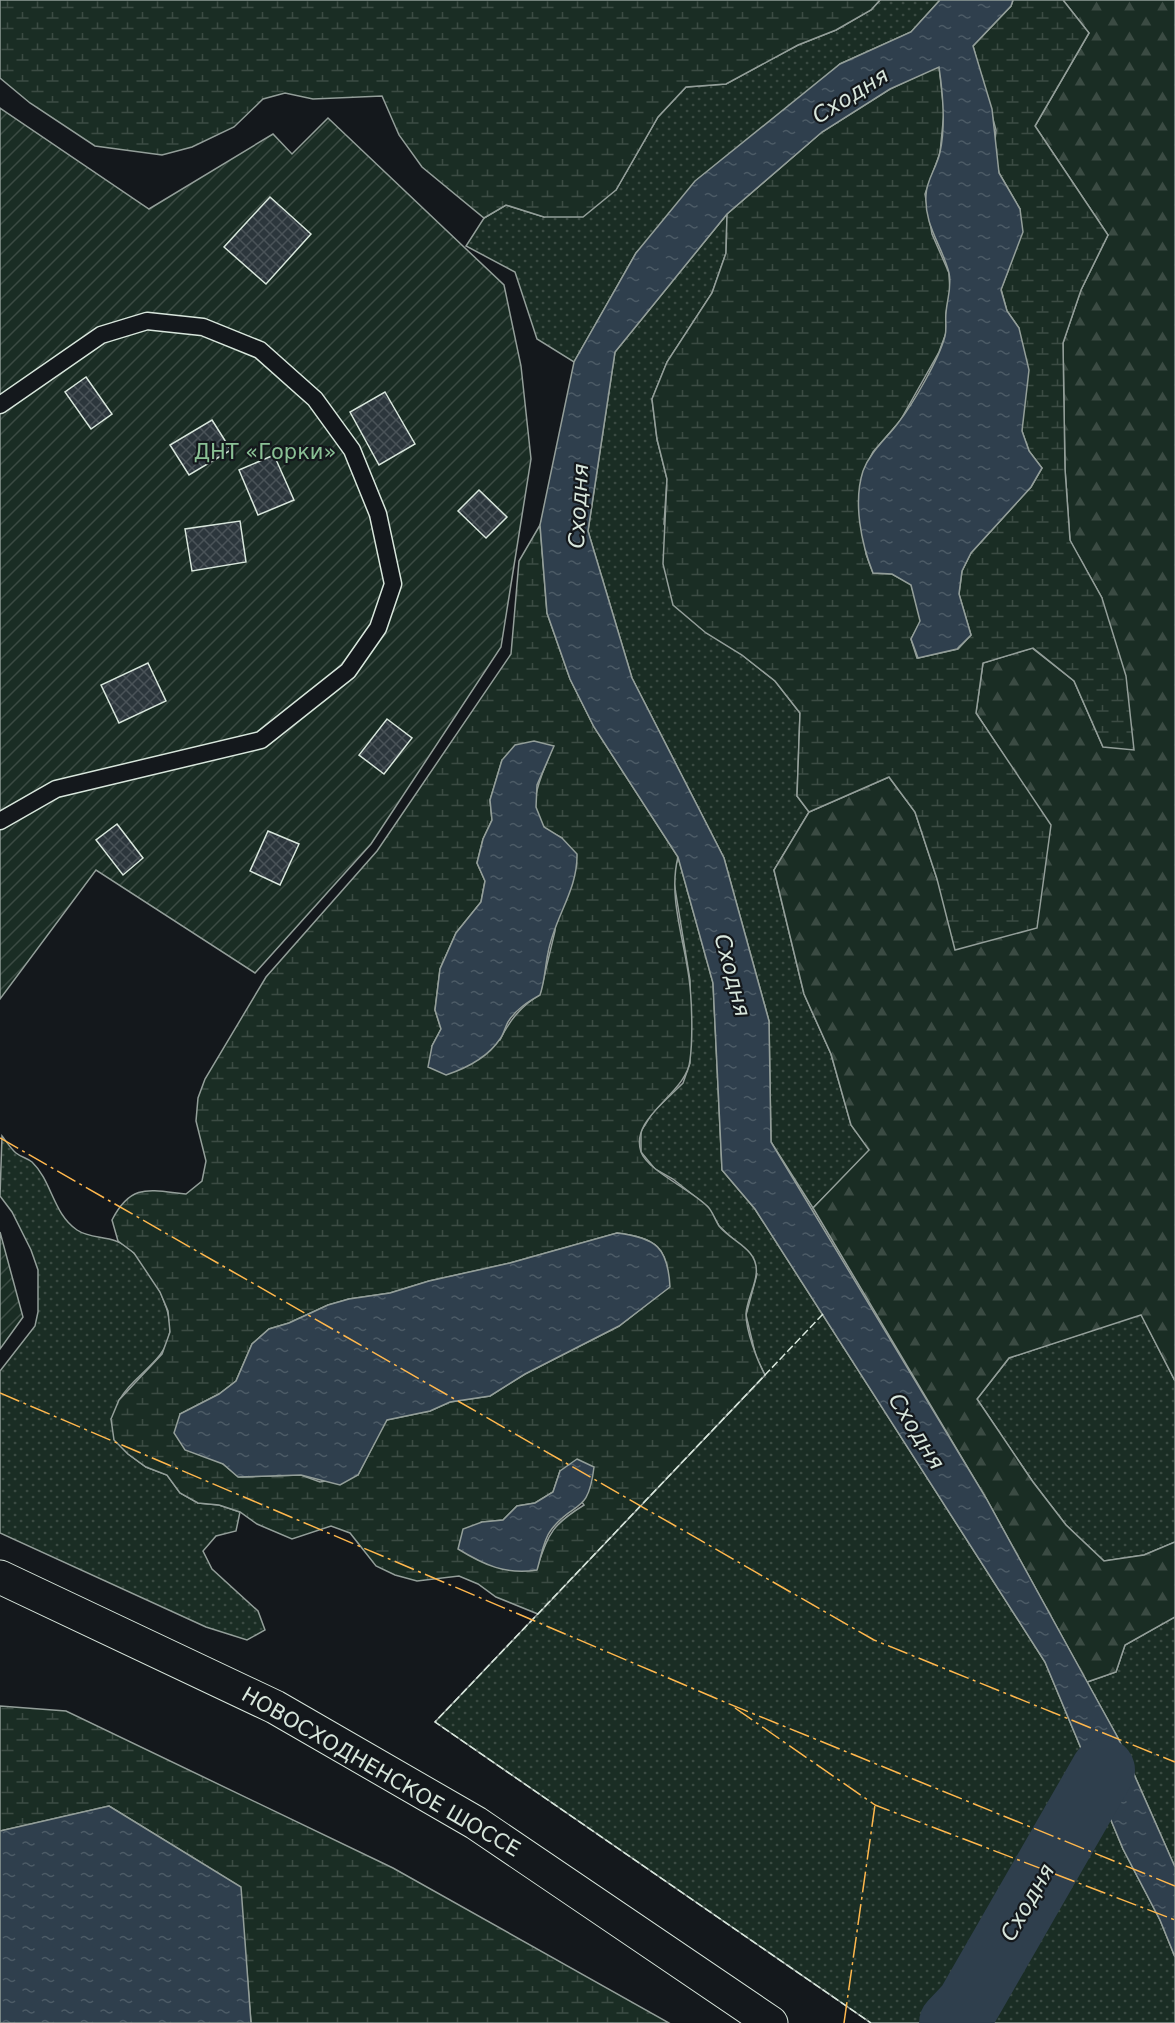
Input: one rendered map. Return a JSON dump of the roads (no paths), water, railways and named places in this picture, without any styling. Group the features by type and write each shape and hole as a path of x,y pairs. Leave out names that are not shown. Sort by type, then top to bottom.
{"main road":[{"name":"НОВОСХОДНЕНСКОЕ ШОССЕ","path":"0,1577 275,1707 476,1823 771,2023"}],"lane":[{"path":"0,405 101,334 147,321 203,327 260,350 315,399 352,450 378,514 393,584 378,628 348,671 261,740 56,789 0,821"}],"water":[{"path":"940,0 1013,0 1011,6 973,46 992,109 999,173 1020,209 1023,232 1001,290 1007,311 1019,328 1029,370 1022,431 1029,451 1042,468 1031,487 971,553 962,571 959,594 971,635 957,649 918,658 911,639 920,621 911,585 892,574 873,573 862,536 859,509 860,483 866,464 918,393 937,357 946,333 949,273 926,206 926,190 939,158 942,142 943,99 939,67 890,89 822,132 727,214 615,352 588,531 632,678 724,858 769,1021 771,1142 986,1498 1118,1738 1175,1867 1175,1957 1160,1920 1123,1849 1045,1662 755,1209 722,1170 713,983 678,857 594,727 570,679 547,613 540,525 574,362 636,253 695,181 840,64 911,32"},
{"path":"534,741 554,746 537,785 536,807 544,827 562,838 577,854 574,880 551,940 540,995 515,1013 501,1037 489,1051 462,1069 446,1075 428,1067 432,1046 441,1029 435,1010 440,969 456,933 481,902 485,881 477,863 483,839 492,820 490,800 502,760 515,745"},
{"path":"617,1233 641,1238 657,1247 666,1262 670,1287 619,1326 525,1374 490,1396 450,1402 430,1411 387,1420 358,1475 340,1485 301,1475 238,1477 223,1464 185,1450 174,1433 180,1414 219,1394 236,1381 252,1344 269,1329 349,1299 390,1293"},
{"path":"577,1459 594,1467 588,1494 579,1506 559,1520 548,1534 537,1570 505,1570 477,1560 458,1549 463,1529 482,1522 503,1520 517,1506 535,1503 553,1492 560,1471"},
{"path":"109,1806 241,1887 251,2023 0,2023 0,1831"}],"waterway":[{"name":"Сходня","path":"951,2023 968,2005 1103,1770"}],"park label":[{"name":"ДНТ «Горки»","path":"265,452"}]}
